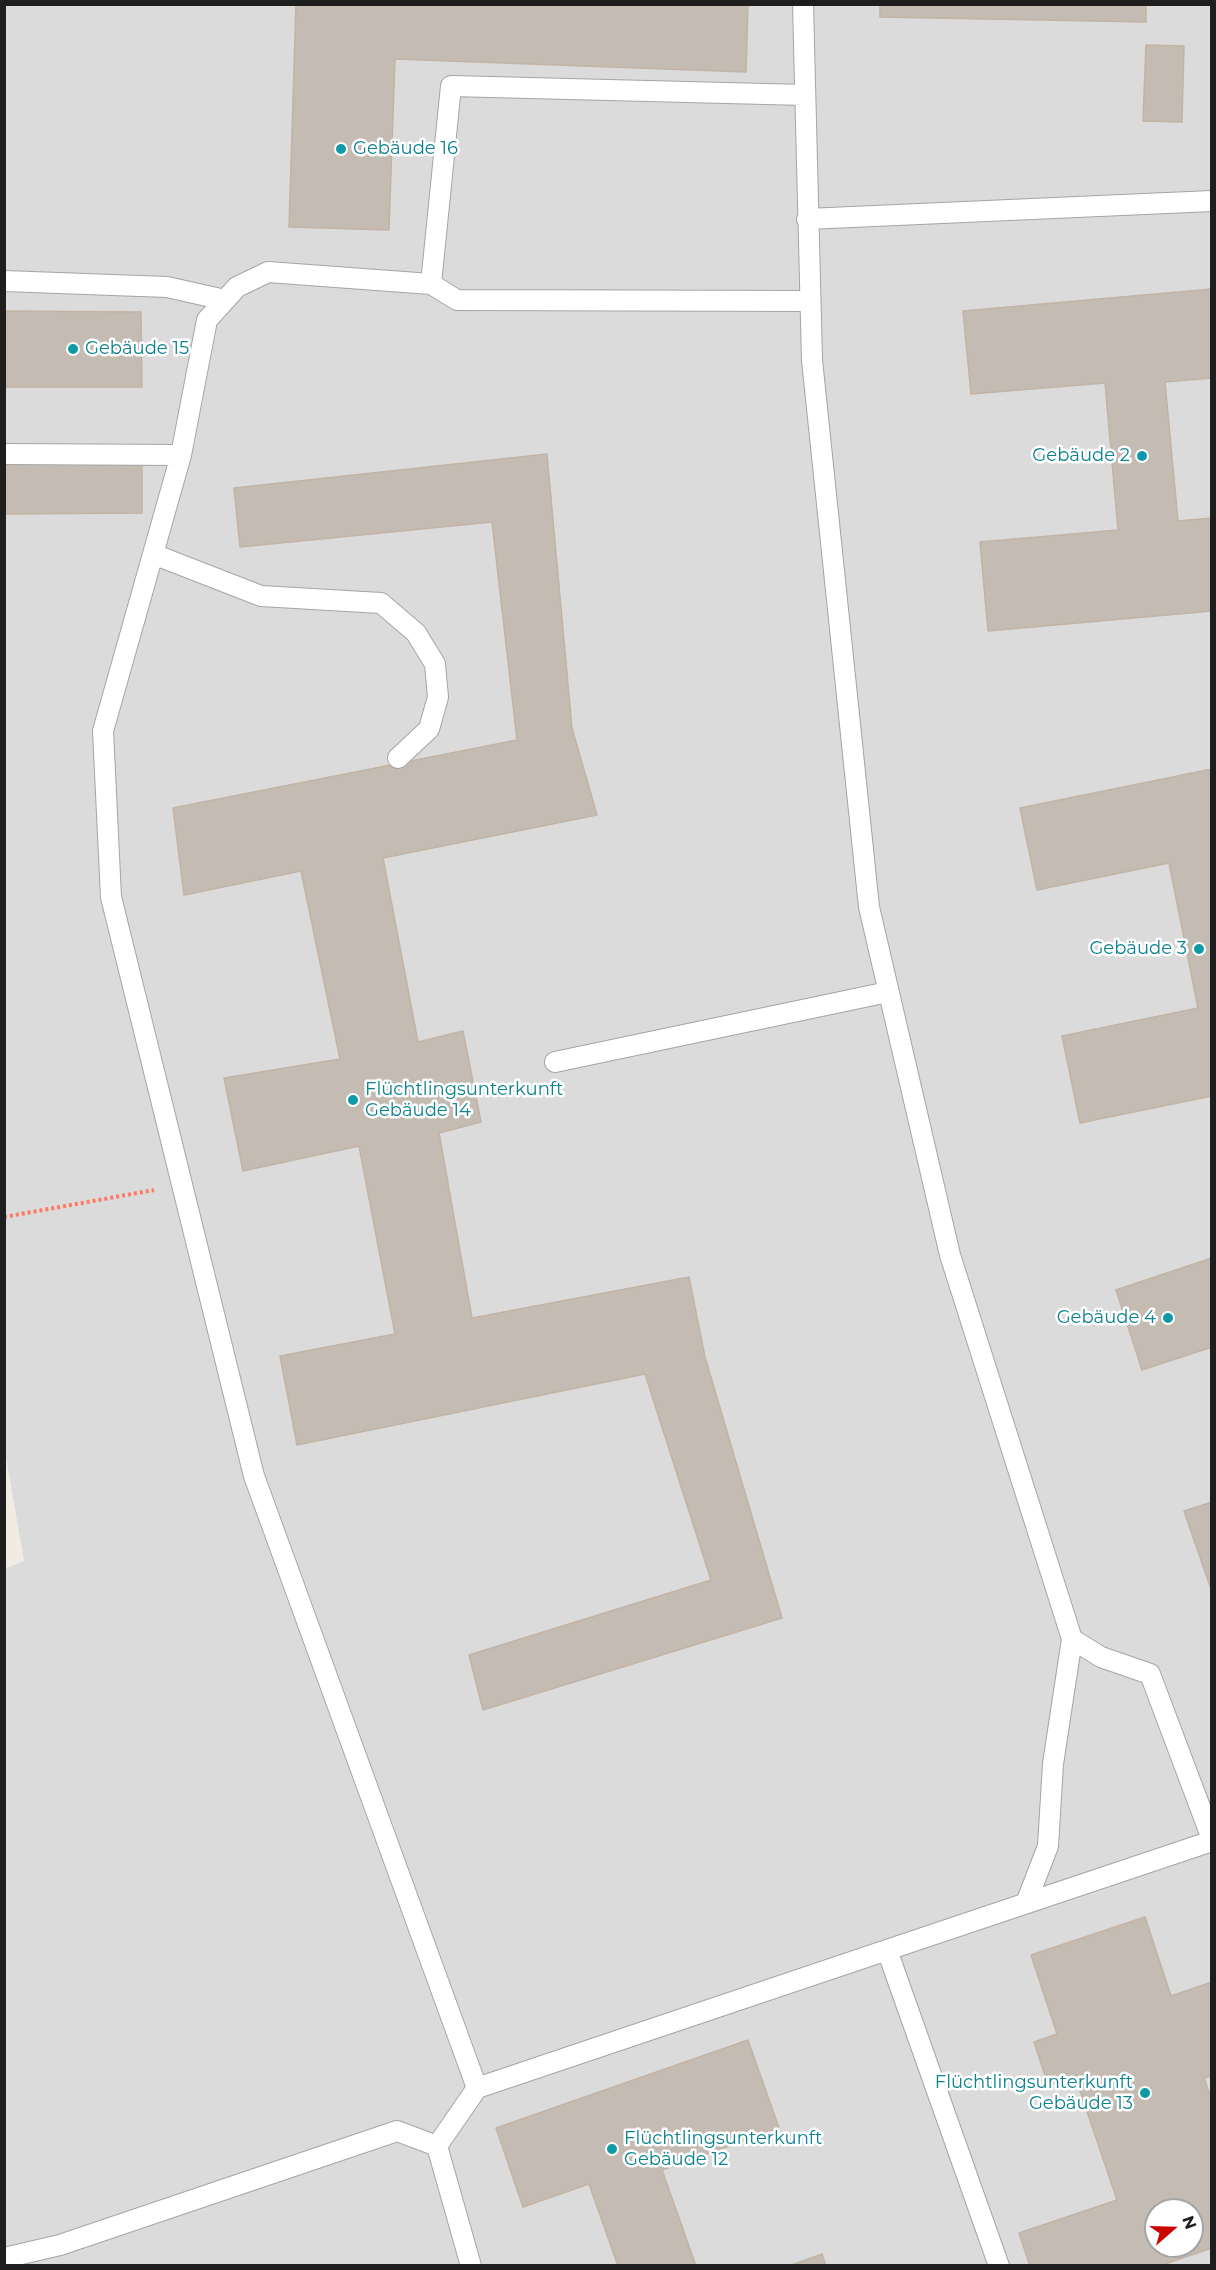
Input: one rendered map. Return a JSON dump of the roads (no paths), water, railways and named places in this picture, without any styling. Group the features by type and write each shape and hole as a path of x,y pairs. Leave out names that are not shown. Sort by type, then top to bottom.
{"lane":[{"path":"804,4 804,95 812,360 869,907 950,1255 1072,1639 1053,1764 1048,1846 1026,1903"},
{"path":"431,284 451,86 804,95"},
{"path":"807,219 1212,201"},
{"path":"477,2088 254,1476 111,897 104,730 181,455 207,320 237,287 268,272 431,284 457,300 810,301"},
{"path":"4,281 167,287 225,300"},
{"path":"4,454 181,455"},
{"path":"153,554 261,596 381,603 416,633 435,664 438,696 429,729 398,758"},
{"path":"555,1062 888,992"},
{"path":"471,2265 438,2146 477,2088 1212,1840 1150,1674 1101,1657 1072,1639"},
{"path":"887,1950 999,2265"},
{"path":"4,2258 60,2245 397,2131 438,2146"}],"place":[{"name":"Gebäude 16","path":"341,149"},
{"name":"Gebäude 15","path":"73,349"},
{"name":"Gebäude 2","path":"1142,456"},
{"name":"Gebäude 3","path":"1199,949"},
{"name":"Flüchtlingsunterkunft Gebäude 14","path":"353,1100"},
{"name":"Gebäude 4","path":"1168,1318"},
{"name":"Flüchtlingsunterkunft Gebäude 13","path":"1145,2093"},
{"name":"Flüchtlingsunterkunft Gebäude 12","path":"612,2149"}]}
